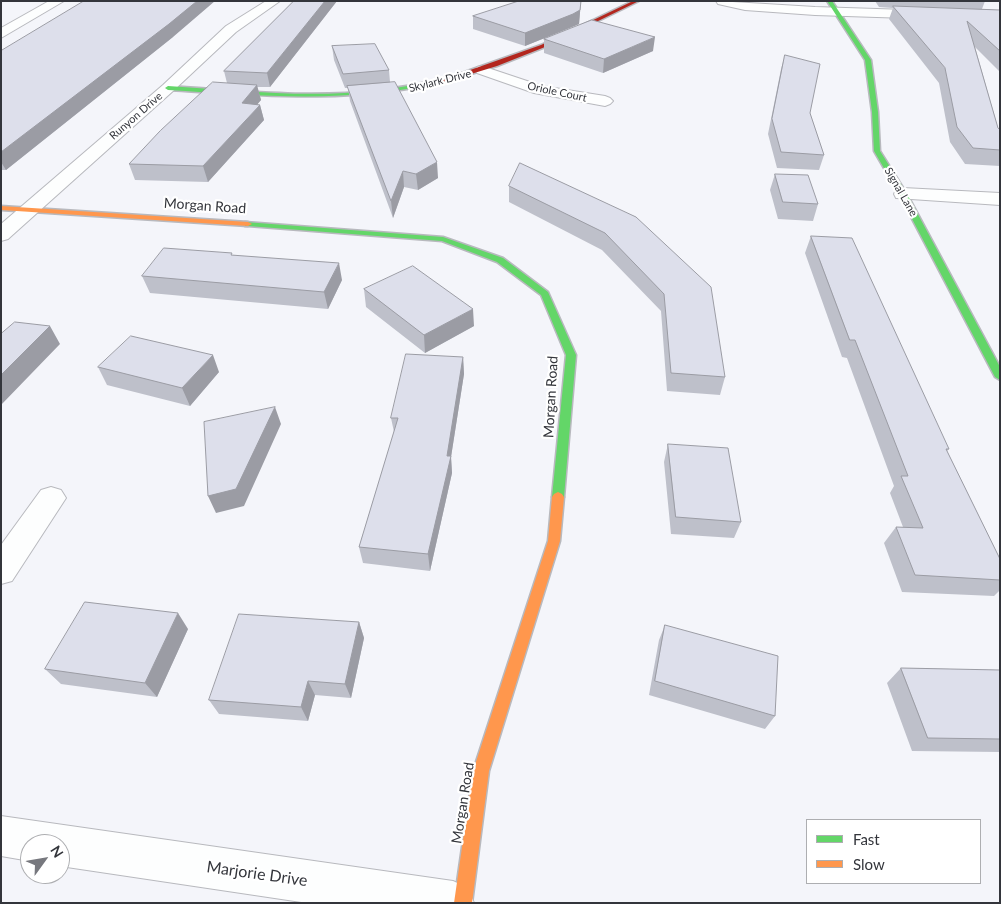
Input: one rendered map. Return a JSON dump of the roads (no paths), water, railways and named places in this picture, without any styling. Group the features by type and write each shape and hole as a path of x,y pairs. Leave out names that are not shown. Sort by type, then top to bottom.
{"street":[{"path":"1,34 58,1"},
{"name":"Runyon Drive","path":"1,235 168,88 231,29 274,1"},
{"name":"Skylark Drive","path":"168,88 322,97 412,89 482,70 578,32 637,1"},
{"path":"722,1 746,6 832,6 1000,18"},
{"name":"Signal Lane","path":"832,6 868,60 875,112 877,151 903,194 1000,377"},
{"name":"Oriole Court","path":"482,70 539,90 605,101"},
{"path":"903,194 1000,199"},
{"name":"Morgan Road","path":"1,208 384,233 443,239 500,260 545,294 571,355 554,541 482,771 463,903"},
{"path":"1,572 52,498"},
{"path":"1,836 20,839"},
{"name":"Marjorie Drive","path":"70,846 454,903"}]}
